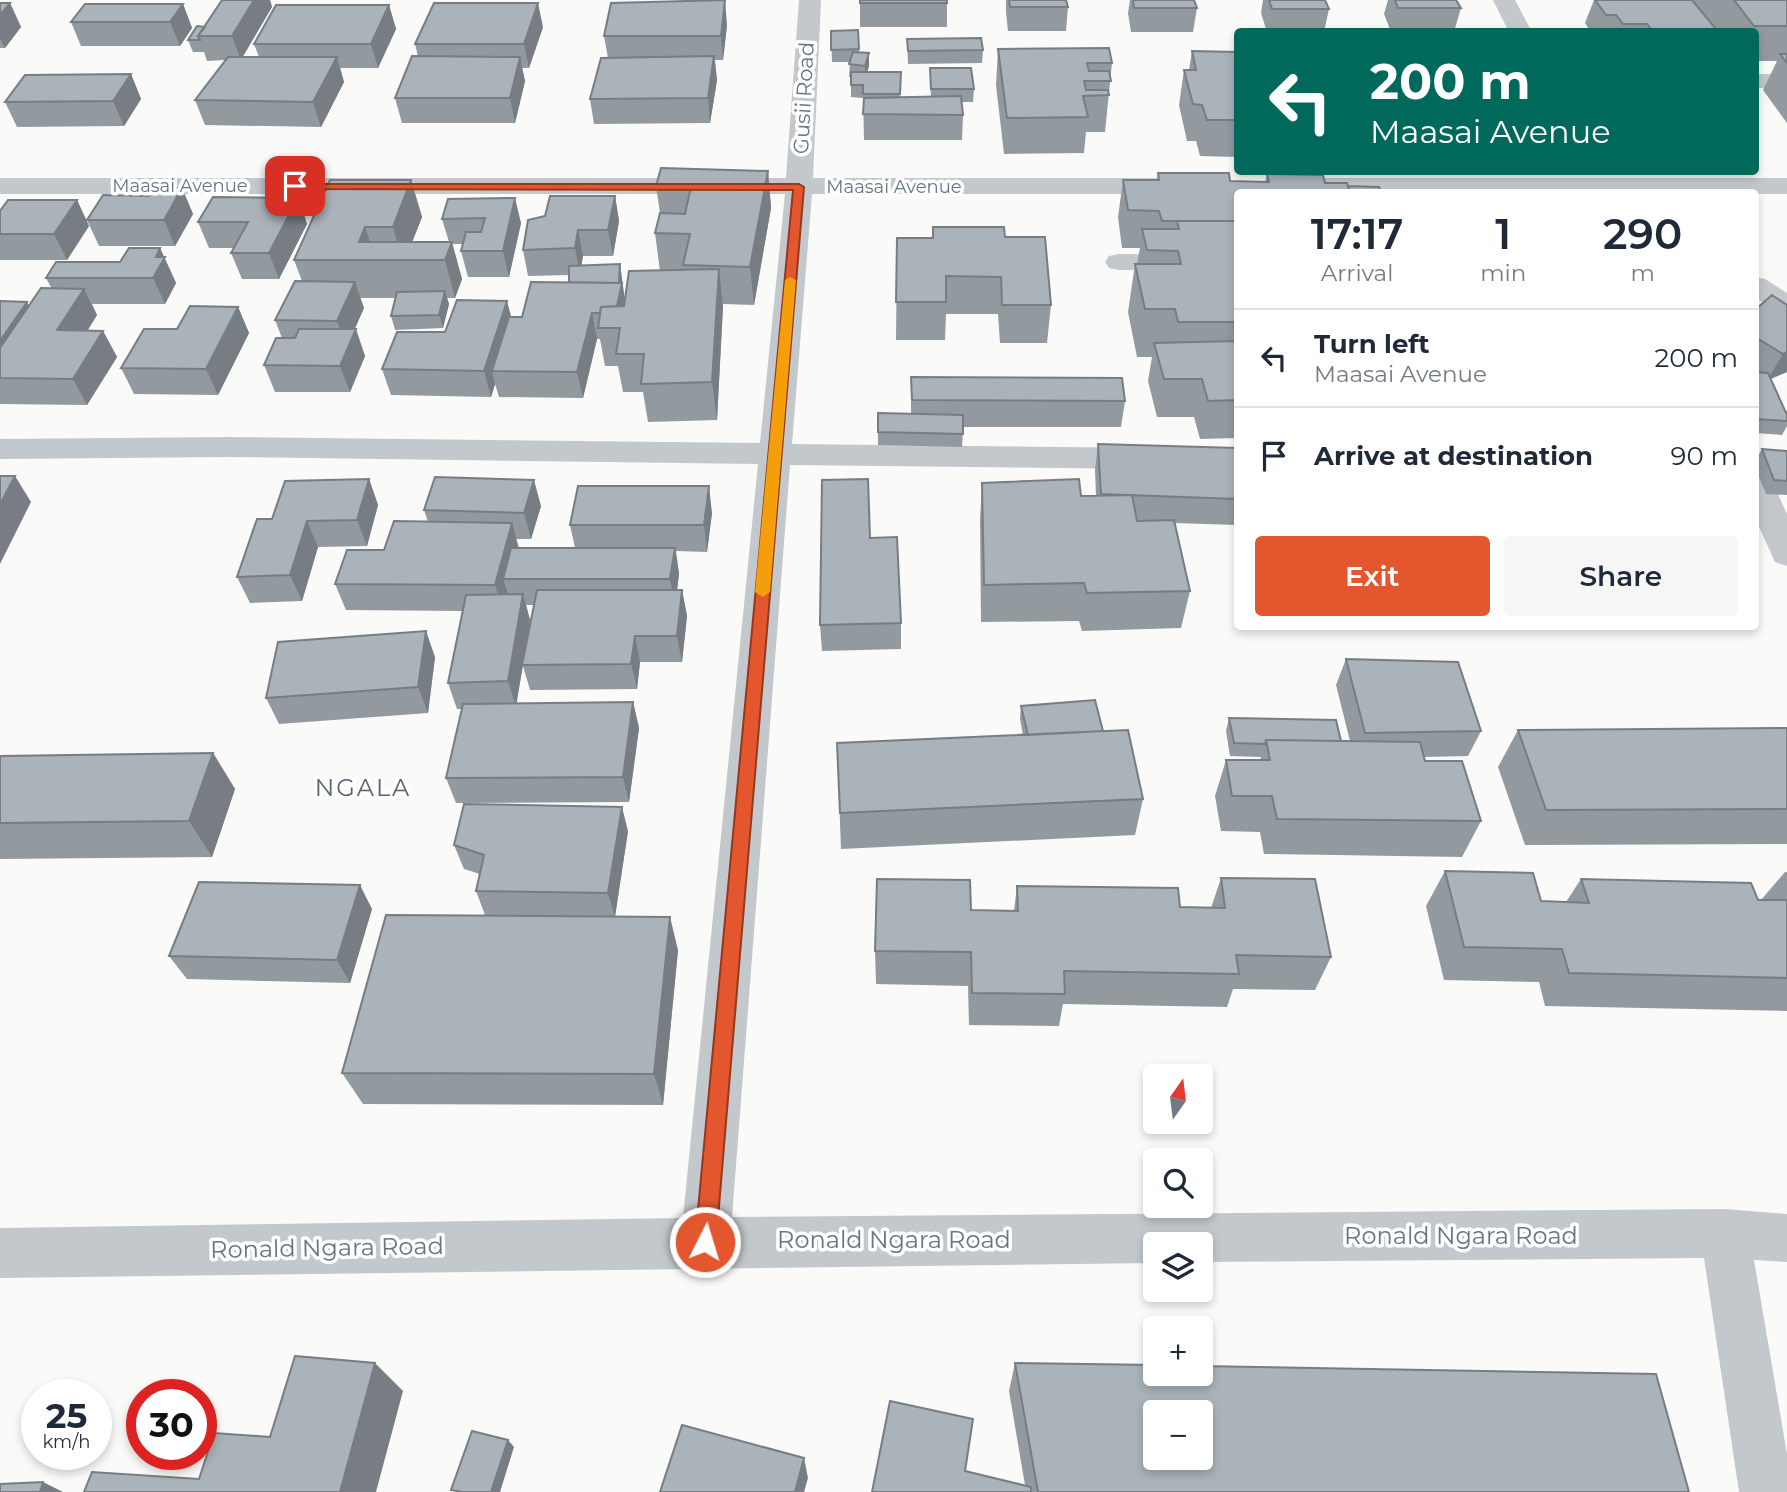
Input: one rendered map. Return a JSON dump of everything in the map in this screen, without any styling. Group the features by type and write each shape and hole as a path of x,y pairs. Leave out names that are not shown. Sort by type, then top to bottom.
{"street":[{"name":"Gusii Road","path":"705,1242 799,187 810,0"},
{"path":"1504,0 1519,28"},
{"path":"1759,81 1787,81"},
{"path":"1272,186 1328,189 1624,183 1787,186"},
{"name":"Maasai Avenue","path":"0,186 1202,186"},
{"path":"1119,262 1234,262"},
{"path":"1759,314 1774,297"},
{"path":"0,449 228,447 1234,460"},
{"path":"1759,488 1787,554"},
{"path":"1725,1233 1766,1492"},
{"name":"Ronald Ngara Road","path":"0,1253 705,1242 1725,1233 1787,1238"}],"building":[{"path":"222,0 254,0 232,36 198,36"},
{"path":"725,0 721,36 604,36 611,3"},
{"path":"860,0 947,0 947,3 860,3"},
{"path":"1009,0 1066,0 1068,7 1010,7"},
{"path":"1133,0 1194,0 1197,8 1134,8"},
{"path":"1269,0 1325,0 1329,9 1272,9"},
{"path":"1395,0 1456,0 1461,8 1398,8"},
{"path":"1595,0 1692,0 1715,28 1650,28 1647,24 1623,24 1616,15 1606,15"},
{"path":"1734,0 1787,0 1787,26 1754,26"},
{"path":"0,3 10,3 0,15"},
{"path":"434,3 538,3 524,44 415,44"},
{"path":"85,4 183,4 170,22 71,22"},
{"path":"276,5 389,5 371,44 254,44"},
{"path":"197,26 205,27 198,36 200,40 188,40"},
{"path":"858,30 859,49 831,50 831,31"},
{"path":"981,38 983,50 908,51 907,39"},
{"path":"1109,48 1112,63 1087,63 1089,71 1109,71 1111,81 1084,81 1086,90 1108,90 1109,95 1083,96 1088,117 1007,118 998,49"},
{"path":"1192,51 1234,52 1234,120 1207,120 1202,105 1193,104 1184,70 1196,70"},
{"path":"853,52 869,53 865,66 849,64"},
{"path":"1780,54 1787,54 1787,63"},
{"path":"412,56 520,57 510,98 395,98"},
{"path":"714,56 708,98 590,99 601,58"},
{"path":"228,57 337,57 313,102 195,100"},
{"path":"930,68 971,68 974,89 931,89"},
{"path":"851,72 901,72 900,94 863,94 863,85 851,85"},
{"path":"131,74 113,101 5,102 25,75"},
{"path":"961,96 963,115 863,114 864,98"},
{"path":"661,168 768,171 750,267 683,265 690,234 655,233 660,213 685,214 691,187 656,186"},
{"path":"1158,173 1229,173 1230,181 1269,182 1267,175 1323,175 1325,183 1347,183 1349,189 1234,189 1234,221 1162,221 1159,211 1128,210 1123,180 1159,180"},
{"path":"330,180 411,180 393,227 365,227 359,242 452,242 445,260 294,260"},
{"path":"1348,186 1380,189 1349,189"},
{"path":"154,188 182,188 164,220 87,220 103,195 149,196"},
{"path":"550,196 615,196 608,230 578,230 575,248 523,250 528,220 545,216"},
{"path":"213,197 298,198 269,253 231,253 248,222 198,222"},
{"path":"515,198 503,251 461,251 466,232 481,232 485,218 442,219 448,199"},
{"path":"8,200 77,200 54,234 0,234 0,211"},
{"path":"1177,221 1234,221 1234,322 1178,322 1175,309 1145,309 1135,264 1181,264 1178,251 1147,250 1142,229 1179,229"},
{"path":"933,227 1004,227 1005,237 1045,237 1051,305 1002,305 1001,277 946,276 946,302 896,302 897,238 933,238"},
{"path":"129,248 160,248 156,257 165,257 153,278 46,278 56,262 120,262"},
{"path":"620,264 619,283 569,282 569,266"},
{"path":"719,269 712,382 641,384 644,354 616,354 620,328 598,328 601,307 624,306 629,271"},
{"path":"295,281 355,282 337,321 275,320"},
{"path":"531,282 622,283 617,306 601,307 600,313 592,313 577,372 492,371 509,317 522,317"},
{"path":"41,288 84,289 57,330 103,331 73,379 0,378 0,348"},
{"path":"445,291 439,315 391,316 397,292"},
{"path":"1772,295 1787,305 1787,352 1783,354 1759,339 1759,306"},
{"path":"457,300 507,301 484,371 382,369 397,332 445,332"},
{"path":"0,301 27,302 0,341"},
{"path":"190,306 238,307 206,369 121,368 144,329 177,329"},
{"path":"299,329 356,329 340,366 264,365 276,338 295,338"},
{"path":"1234,341 1234,400 1208,401 1202,379 1164,379 1154,343"},
{"path":"1759,372 1768,373 1787,415 1787,421 1759,419"},
{"path":"911,377 1122,378 1125,401 912,400"},
{"path":"878,413 963,415 963,434 878,432"},
{"path":"1098,444 1234,448 1234,499 1101,494"},
{"path":"1762,449 1787,451 1787,481 1774,480"},
{"path":"0,476 15,476 0,504"},
{"path":"435,477 534,480 524,513 424,510"},
{"path":"369,479 357,520 307,521 290,575 237,577 257,519 272,519 285,481"},
{"path":"868,479 870,538 897,537 901,623 820,625 822,480"},
{"path":"1079,479 1081,496 1132,495 1137,521 1174,520 1190,591 1087,593 1084,583 984,585 982,483"},
{"path":"578,486 709,486 704,525 570,525"},
{"path":"394,521 512,523 495,585 335,584 347,550 384,550"},
{"path":"511,548 675,548 670,579 503,579"},
{"path":"537,590 682,590 677,636 635,636 631,664 522,665"},
{"path":"523,594 508,681 448,683 466,595"},
{"path":"426,631 418,687 266,698 278,642"},
{"path":"1346,659 1458,662 1481,731 1365,733"},
{"path":"1095,700 1103,731 1028,735 1021,706"},
{"path":"633,702 623,777 446,778 463,704"},
{"path":"1229,718 1336,720 1341,741 1266,740 1265,744 1234,743"},
{"path":"1787,728 1787,809 1546,810 1518,730"},
{"path":"1128,730 1143,799 840,813 837,743"},
{"path":"1266,740 1420,742 1425,761 1462,761 1481,821 1277,819 1272,796 1232,796 1226,760 1270,760"},
{"path":"213,753 189,821 0,823 0,756"},
{"path":"464,804 622,807 608,893 476,891 484,855 454,845"},
{"path":"1445,871 1533,873 1541,901 1589,903 1581,879 1751,883 1758,900 1787,900 1787,978 1569,973 1562,949 1464,947"},
{"path":"1221,878 1315,879 1331,957 1236,955 1239,974 1064,971 1065,994 972,993 971,952 875,951 877,879 970,880 971,910 1018,911 1017,886 1178,888 1180,907 1225,908"},
{"path":"199,882 360,885 337,960 169,956"},
{"path":"386,915 670,917 654,1074 342,1073"},
{"path":"295,1356 375,1363 340,1492 84,1492 92,1472 199,1479 202,1470 217,1470 217,1433 270,1437"},
{"path":"1015,1363 1143,1365 1143,1386 1213,1386 1213,1366 1656,1374 1689,1492 1038,1492"},
{"path":"890,1401 973,1419 965,1471 1031,1487 1031,1492 872,1492"},
{"path":"682,1425 804,1458 795,1492 660,1492"},
{"path":"472,1431 508,1440 491,1492 451,1490"},
{"path":"43,1482 40,1492 0,1492 0,1484"}],"slow traffic":[{"path":"763,592 790,280"}],"district":[{"name":"NGALA","path":"363,788"}],"route":[{"path":"295,186 799,187 705,1242"}]}
